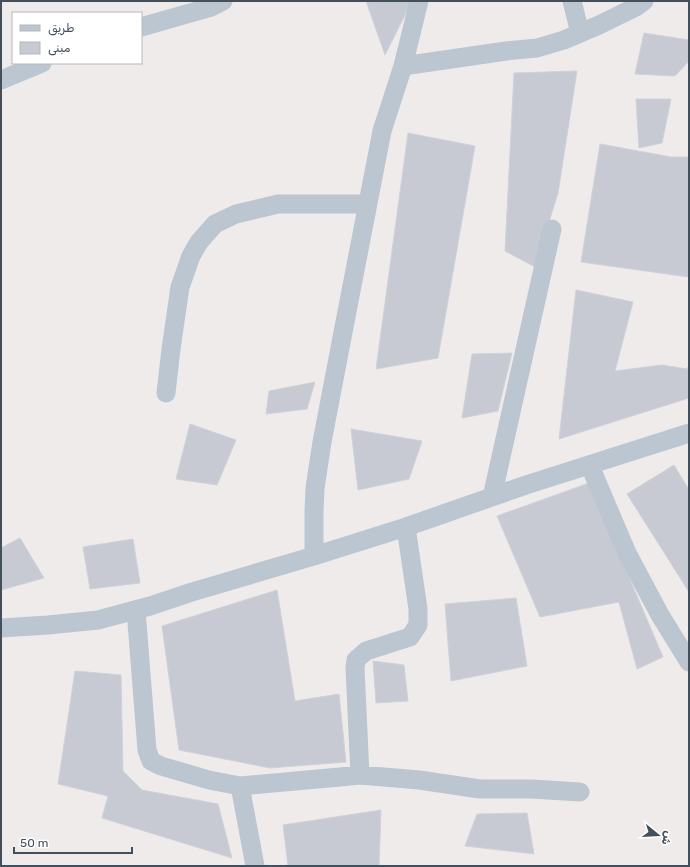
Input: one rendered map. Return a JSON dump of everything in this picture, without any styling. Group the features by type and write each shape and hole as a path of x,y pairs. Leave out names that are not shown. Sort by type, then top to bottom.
{"street":[{"path":"142,28 211,7 223,1"},
{"path":"314,556 315,488 322,442 382,131 402,66 419,1"},
{"path":"572,1 580,33"},
{"path":"402,66 537,48 564,40 599,25 636,7 644,1"},
{"path":"1,80 40,64"},
{"path":"166,393 180,287 191,256 198,242 215,224 236,214 278,204 368,204"},
{"path":"492,497 552,230"},
{"path":"1,628 48,626 98,620 136,610 406,527 492,497 689,433"},
{"path":"590,466 628,553 660,615 689,662"},
{"path":"360,775 355,668 356,660 366,651 410,637 418,625 418,609 406,527"},
{"path":"136,610 147,750 151,761 162,766 202,778 240,786 360,775 419,780 480,789 580,792"},
{"path":"240,786 255,866"}],"building":[{"path":"366,1 409,1 410,5 385,55"},
{"path":"644,33 689,40 689,61 675,76 635,74"},
{"path":"577,71 558,193 535,267 505,251 514,73"},
{"path":"636,99 671,99 662,143 639,148"},
{"path":"408,133 475,146 438,358 376,369"},
{"path":"600,144 671,157 689,157 689,277 581,262"},
{"path":"576,290 633,302 615,371 662,365 687,369 689,365 689,398 559,439"},
{"path":"512,353 498,411 462,418 472,354"},
{"path":"315,382 307,409 266,414 269,391"},
{"path":"190,424 236,440 217,485 176,479"},
{"path":"351,429 422,441 409,479 358,490"},
{"path":"674,465 689,490 689,592 627,494"},
{"path":"589,483 663,657 637,669 619,602 540,617 497,516"},
{"path":"20,538 44,578 1,590 1,548"},
{"path":"133,539 140,583 90,589 83,547"},
{"path":"277,590 295,701 339,694 346,762 270,768 179,750 162,626"},
{"path":"516,598 527,666 451,681 445,604"},
{"path":"373,661 404,665 408,701 376,703"},
{"path":"75,671 121,675 123,771 142,790 218,804 232,858 102,818 108,796 58,784"},
{"path":"381,810 379,866 288,866 283,825"},
{"path":"527,813 534,854 465,846 477,814"}]}
